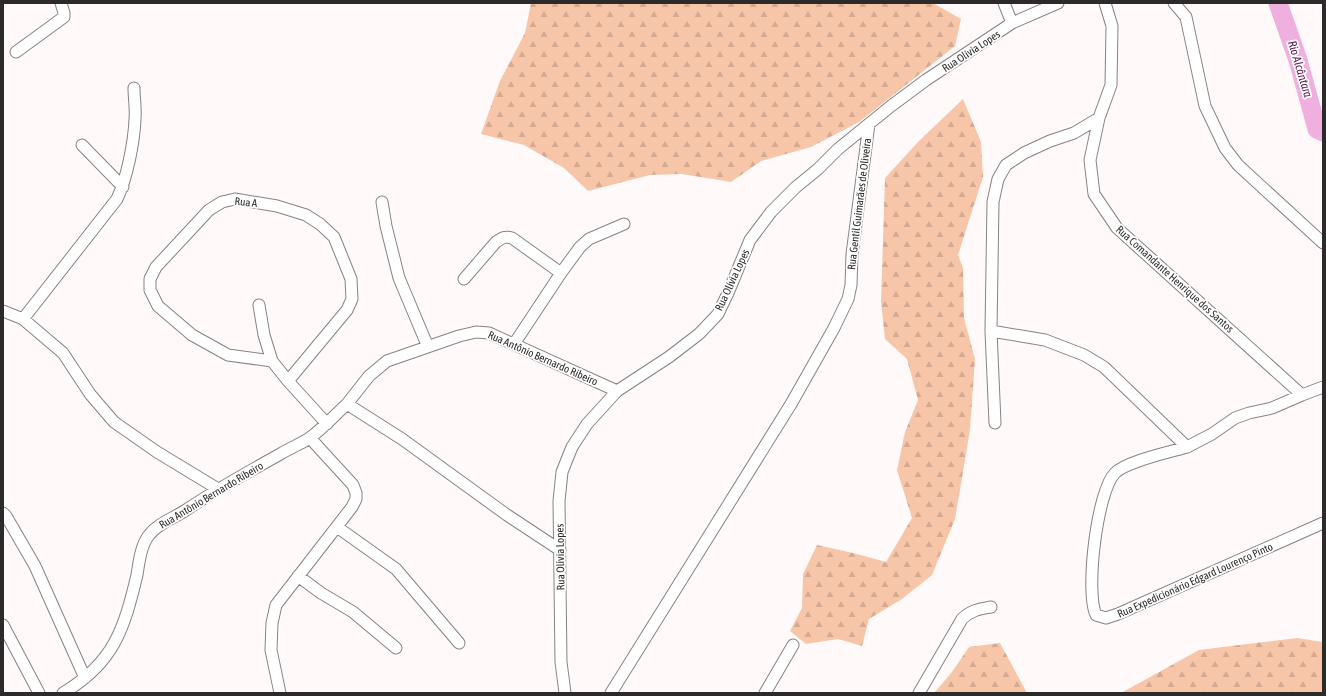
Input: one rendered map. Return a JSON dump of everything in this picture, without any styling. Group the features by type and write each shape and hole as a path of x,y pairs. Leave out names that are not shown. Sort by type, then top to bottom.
{"street":[{"path":"16,52 64,17 60,3"},
{"name":"Rua Olívia Lopes","path":"565,693 561,662 559,501 562,472 572,447 587,424 618,392 669,357 699,334 718,314 750,240 771,212 796,187 869,124 926,80 1012,23 1058,3"},
{"name":"Rua Comandante Henrique dos Santos","path":"1105,3 1112,26 1112,85 1099,118 1090,160 1094,194 1117,228 1302,395"},
{"path":"1174,3 1186,17 1206,106 1225,148 1238,165 1323,243"},
{"path":"1006,7 1012,23"},
{"path":"23,318 117,199 123,187 134,133 134,88"},
{"path":"995,423 991,331 993,202 998,179 1006,165 1024,153 1050,141 1074,133 1099,118"},
{"name":"Rua Gentil Guimarães de Oliveira","path":"611,693 791,404 834,328 848,299 851,284 852,254 869,124"},
{"path":"82,145 123,187"},
{"name":"Rua A","path":"272,361 228,355 192,335 158,306 150,290 150,279 156,267 210,210 222,202 235,199 277,206 306,216 320,224 334,238 351,279 352,299 347,310 288,381"},
{"path":"382,202 386,226 399,278 428,347"},
{"path":"514,344 562,273 589,239 624,224"},
{"path":"464,279 496,242 506,236 512,238 562,273"},
{"path":"260,305 264,336 272,361 327,424"},
{"path":"3,311 23,318 63,353 90,394 114,422 157,452 218,489"},
{"path":"991,331 1045,340 1084,355 1104,367 1187,447 1212,434 1235,418 1272,408 1323,388"},
{"name":"Rua Antônio Bernardo Ribeiro","path":"63,693 85,678 99,666 111,650 124,625 143,546 148,535 155,528 218,489 310,438 347,404 369,376 387,361 459,336 476,332 489,333 618,392"},
{"path":"347,404 402,439 507,515 560,550"},
{"path":"280,693 271,650 272,623 276,605 356,499 356,493 353,485 310,438"},
{"name":"Rua Expedicionário Edgard Lourenço Pinto","path":"1187,447 1130,465 1116,473 1108,486 1095,532 1092,602 1096,615 1106,618 1118,614 1323,523"},
{"path":"3,513 35,566 85,678"},
{"path":"337,526 396,569 459,643"},
{"path":"298,576 321,594 353,612 396,648"},
{"path":"919,693 962,619 974,610 991,607"},
{"path":"3,625 39,693"},
{"path":"765,693 793,645"}],"green space":[{"path":"531,3 933,3 961,19 955,46 859,122 811,147 761,161 731,182 682,174 650,175 588,191 564,168 524,145 481,134 500,81 525,33"},
{"path":"963,99 981,142 983,177 958,255 963,268 964,318 975,359 970,430 955,519 932,575 902,599 869,619 862,646 838,639 806,644 790,631 802,608 803,574 817,545 886,562 912,518 897,470 905,432 918,400 907,359 885,339 881,302 885,178 918,142"},
{"path":"1297,638 1323,642 1323,693 1121,693 1199,650"},
{"path":"1000,643 1027,693 934,693 952,672 969,647"}],"waterway":[{"name":"Rio Alcântara","path":"1278,3 1298,60 1317,129 1323,132"}]}
